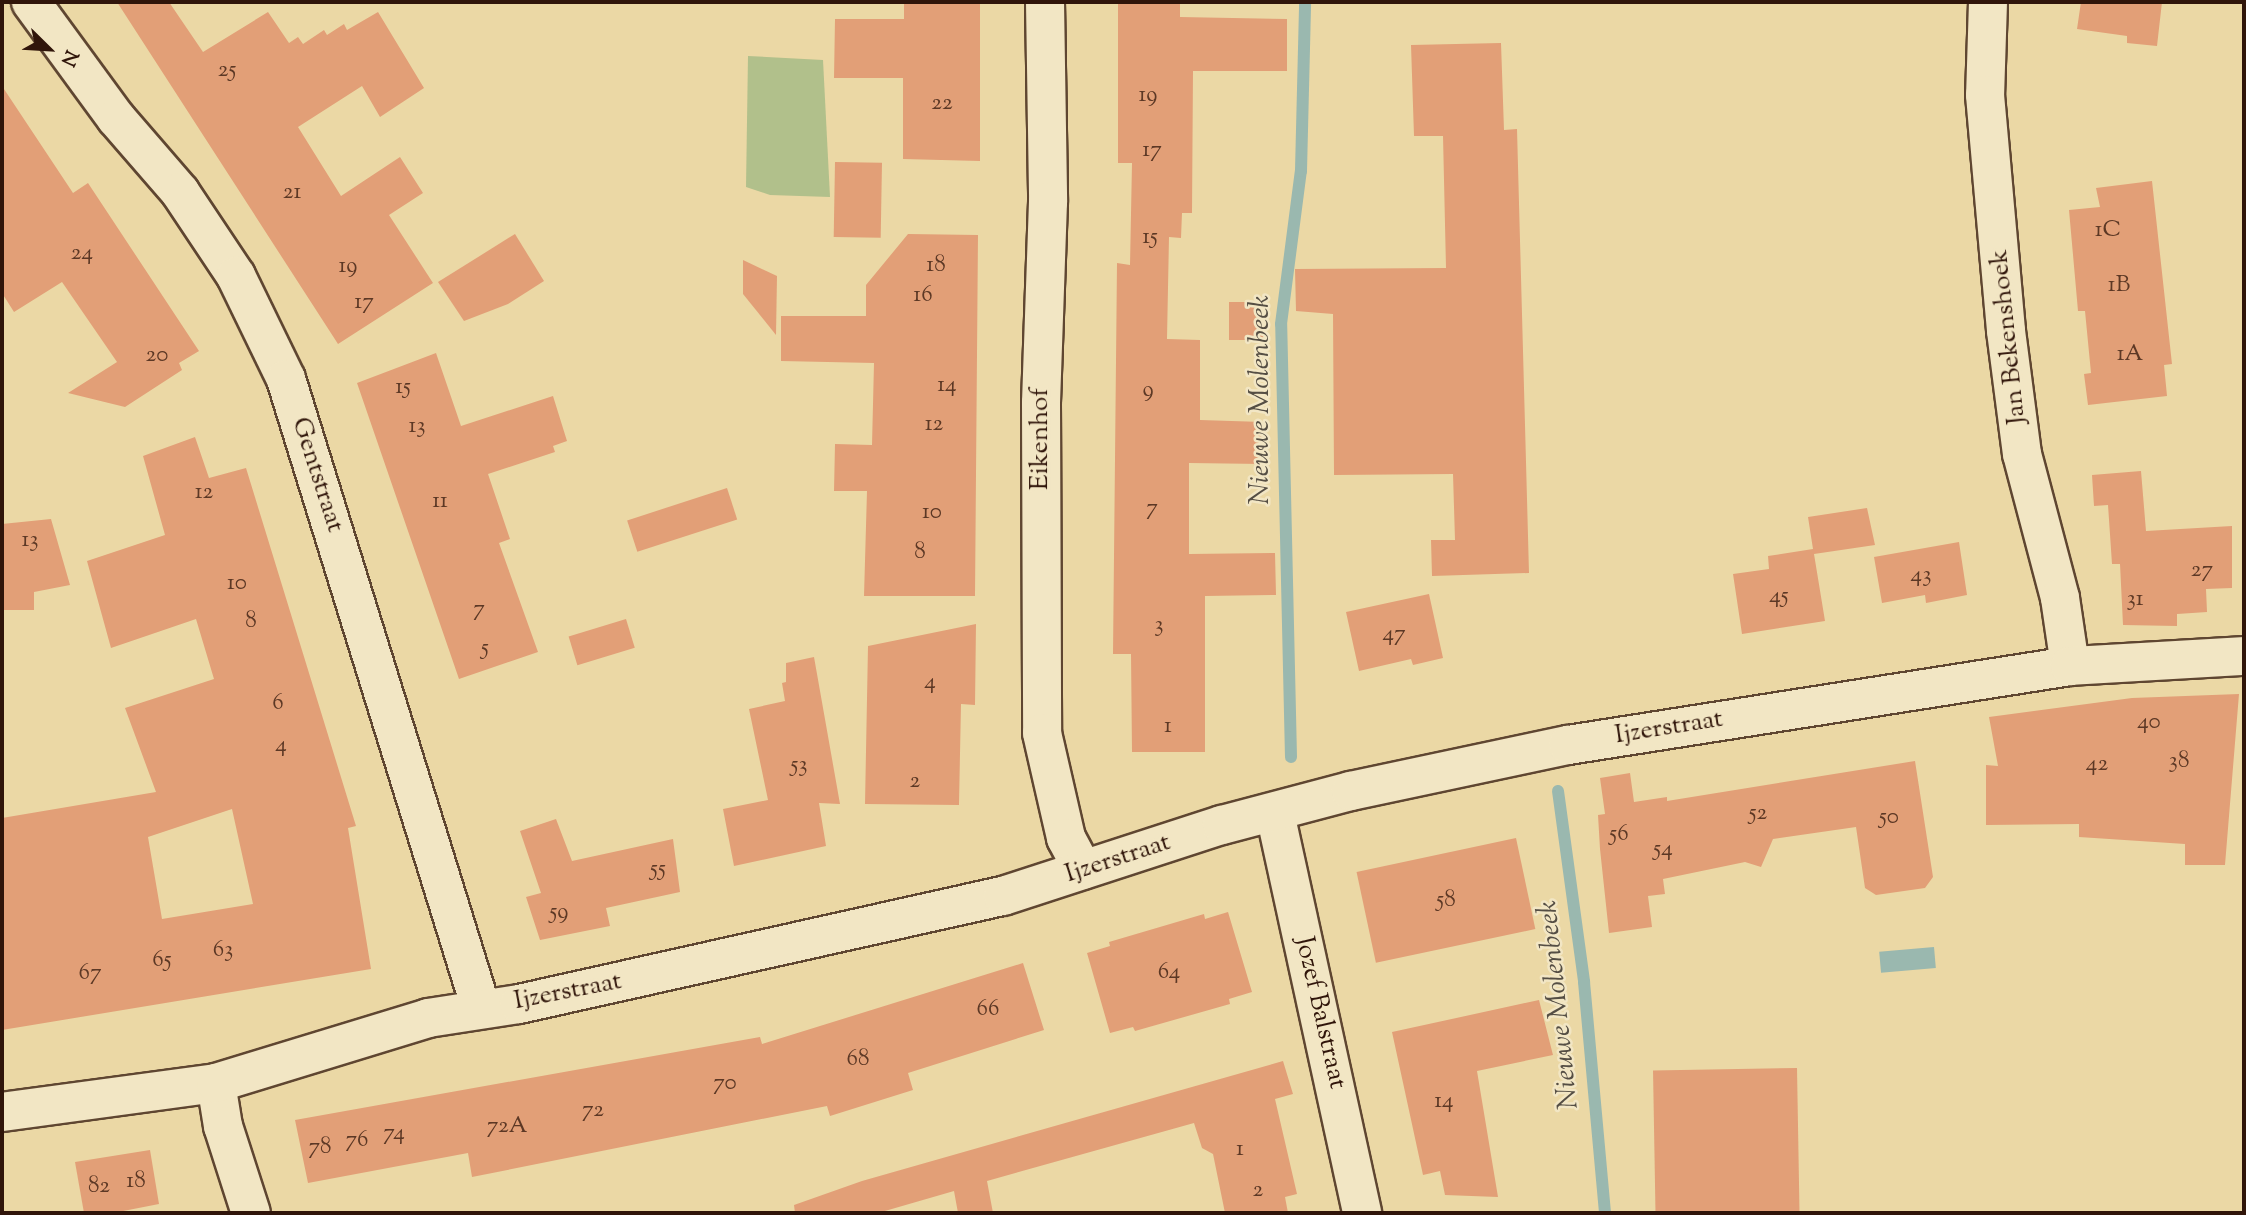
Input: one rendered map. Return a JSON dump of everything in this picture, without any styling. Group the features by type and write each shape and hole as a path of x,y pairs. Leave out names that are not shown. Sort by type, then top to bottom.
{"street":[{"name":"Gentstraat","path":"31,2 116,118 187,203 236,276 286,379 481,1008"},
{"name":"Eikenhof","path":"1045,2 1048,202 1041,402 1042,733 1066,838 1083,870"},
{"name":"Jan Bekenshoek","path":"1988,2 1985,95 2006,331 2022,454 2060,598 2070,666"},
{"name":"Ijzerstraat","path":"2,1112 216,1083 428,1018 519,1004 1003,896 1351,791 1644,730 1927,692 2070,666 2244,656"},
{"name":"Jozef Balstraat","path":"1275,813 1362,1213"},
{"path":"216,1083 223,1126 251,1213"}],"green space":[{"path":"748,56 823,60 830,197 770,195 746,187"}],"water":[{"path":"1934,947 1936,968 1881,973 1879,952"}],"building":[{"path":"117,2 169,2 203,52 268,12 289,43 298,37 303,44 324,30 327,35 344,24 347,30 378,12 424,88 380,117 362,86 298,127 341,196 400,157 423,193 389,215 433,283 338,344"},
{"path":"904,2 980,2 980,161 903,159 903,78 834,78 835,19 904,19"},
{"path":"1118,2 1180,2 1180,17 1287,19 1287,71 1193,71 1192,213 1182,213 1181,238 1169,237 1167,339 1200,340 1200,420 1263,422 1263,464 1189,463 1189,554 1275,553 1276,595 1205,596 1205,752 1132,752 1131,654 1113,654 1117,263 1130,265 1132,163 1118,163"},
{"path":"2081,2 2162,2 2157,46 2127,43 2127,36 2077,29"},
{"path":"1501,43 1504,130 1517,129 1529,573 1432,576 1431,540 1455,540 1453,474 1334,475 1333,314 1296,311 1295,269 1446,268 1443,136 1414,136 1411,45"},
{"path":"2,86 73,193 88,183 199,351 179,363 182,370 125,407 68,393 117,362 62,282 14,312 2,293"},
{"path":"835,162 882,163 881,238 834,237"},
{"path":"2152,181 2172,364 2164,365 2167,396 2088,405 2084,374 2091,373 2085,311 2078,311 2069,210 2100,207 2096,188"},
{"path":"515,234 544,281 508,304 464,321 438,282"},
{"path":"908,234 978,235 975,596 864,596 867,491 834,491 835,444 872,445 874,363 781,361 781,316 866,316 866,285"},
{"path":"743,260 777,276 776,335 743,294"},
{"path":"1229,302 1263,302 1263,340 1229,340"},
{"path":"436,353 461,426 553,396 567,441 553,446 555,452 488,474 510,539 499,543 538,652 459,679 357,383"},
{"path":"195,437 209,478 246,468 356,826 348,828 371,969 2,1030 2,818 156,792 125,708 214,679 196,619 111,648 87,561 165,535 143,456","holes":["232,809 253,904 162,919 148,837"]},
{"path":"2141,471 2146,531 2232,526 2232,588 2206,589 2207,612 2177,614 2177,626 2123,625 2120,564 2112,564 2108,505 2094,506 2092,475"},
{"path":"727,488 737,519 637,552 627,520"},
{"path":"1867,508 1875,545 1814,554 1825,621 1742,634 1733,574 1769,569 1768,556 1813,549 1808,517"},
{"path":"51,519 70,585 34,592 34,610 2,610 2,524"},
{"path":"1959,542 1967,595 1926,603 1925,595 1882,603 1874,557"},
{"path":"1429,594 1443,658 1413,665 1411,659 1359,671 1346,612"},
{"path":"626,619 635,648 577,665 569,637"},
{"path":"976,624 975,705 961,704 959,805 865,804 868,646"},
{"path":"814,657 840,804 819,803 826,846 734,866 723,809 768,800 749,709 785,701 782,683 786,682 786,663"},
{"path":"2239,694 2225,865 2185,865 2185,844 2079,837 2079,824 1986,825 1986,765 1998,766 1989,717 2132,698"},
{"path":"1915,761 1933,877 1925,888 1876,895 1865,888 1856,827 1773,839 1761,867 1745,862 1663,879 1665,894 1648,896 1652,927 1609,933 1598,815 1605,814 1600,778 1630,773 1634,802 1667,797 1667,801"},
{"path":"556,819 572,861 673,839 680,892 606,908 610,926 540,940 526,897 541,893 520,831"},
{"path":"1516,838 1535,929 1376,963 1357,872"},
{"path":"1228,912 1252,992 1229,999 1230,1004 1135,1031 1133,1027 1110,1033 1087,953 1110,946 1109,942 1204,914 1205,919"},
{"path":"1023,963 1044,1030 908,1073 913,1090 830,1116 827,1106 472,1177 468,1153 308,1183 295,1120 760,1037 762,1044"},
{"path":"1539,1000 1553,1055 1477,1071 1498,1197 1445,1195 1440,1171 1423,1175 1392,1032"},
{"path":"1283,1061 1293,1094 1275,1099 1297,1194 1285,1197 1288,1213 1225,1213 1213,1154 1202,1148 1194,1123 987,1181 993,1213 958,1213 954,1191 878,1213 795,1213 794,1205 862,1181"},
{"path":"1797,1068 1800,1213 1656,1213 1653,1071"},
{"path":"150,1150 159,1204 113,1213 84,1213 75,1162"}],"waterway":[{"name":"Nieuwe Molenbeek","path":"1291,757 1281,324 1301,171 1305,2"},
{"name":"Nieuwe Molenbeek","path":"1558,791 1584,982 1605,1213"}]}
